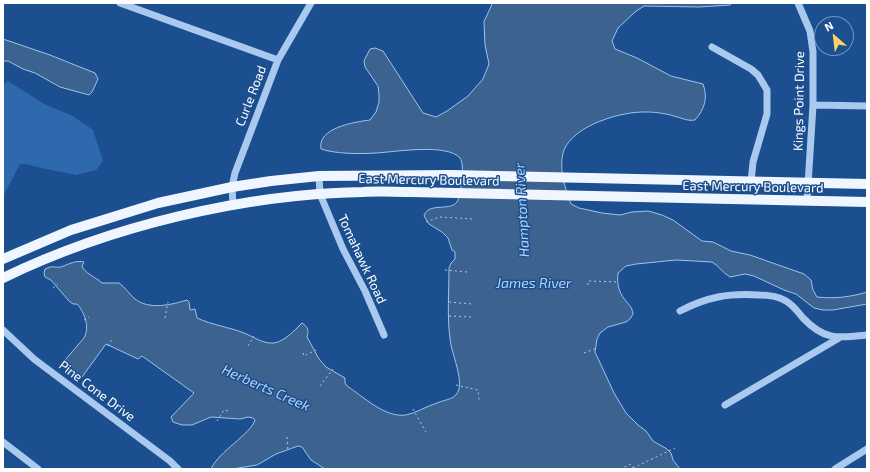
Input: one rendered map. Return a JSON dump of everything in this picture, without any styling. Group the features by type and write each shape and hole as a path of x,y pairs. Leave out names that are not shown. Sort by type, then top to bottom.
{"main road":[{"name":"East Mercury Boulevard","path":"3,259 64,233 158,203 232,187 319,176 451,175 867,184"},
{"name":"East Mercury Boulevard","path":"3,278 88,243 170,218 233,205 320,194 363,192 450,193 867,202"}],"street":[{"path":"120,3 278,60"},
{"name":"Curle Road","path":"233,205 232,187 235,173 278,60 311,3"},
{"name":"Kings Point Drive","path":"798,3 810,31 813,52 813,105 807,201"},
{"path":"712,48 752,69 758,75 767,90 767,114 752,162 751,182"},
{"path":"813,105 867,106"},
{"name":"Tomahawk Road","path":"319,176 320,194 343,249 365,291 384,334"},
{"path":"680,311 695,303 723,295 744,294 772,296 787,301 817,331 838,338"},
{"name":"Pine Cone Drive","path":"3,330 34,359 170,461 178,469"},
{"path":"725,405 838,338 867,334"},
{"path":"3,442 38,469"},
{"path":"835,469 867,449"}],"path":[{"path":"426,222 440,217 473,220"},
{"path":"445,270 467,272"},
{"path":"588,285 588,281 619,282"},
{"path":"53,288 58,284"},
{"path":"165,318 168,302"},
{"path":"448,302 472,304"},
{"path":"449,316 472,317"},
{"path":"84,320 89,317"},
{"path":"248,346 254,336"},
{"path":"108,346 112,340"},
{"path":"584,353 597,348"},
{"path":"303,353 304,356 316,350"},
{"path":"320,386 333,369"},
{"path":"456,385 478,390 479,400"},
{"path":"413,409 426,432"},
{"path":"217,421 224,410 229,411"},
{"path":"287,437 288,452"},
{"path":"620,469 631,464 634,468 675,448"}],"shaded area":[{"path":"8,81 44,104 73,116 93,130 103,161 96,170 76,175 20,164 3,197 3,84"}],"water":[{"name":"James River","path":"493,3 732,3 730,5 699,7 644,6 635,12 618,28 612,41 615,49 637,58 671,76 703,84 705,89 705,103 695,120 688,120 658,113 637,112 600,121 578,133 569,141 562,157 563,177 571,204 579,208 602,213 620,215 632,212 648,211 662,215 673,220 702,241 713,242 731,251 750,255 804,274 811,280 813,290 817,297 842,297 867,292 867,304 833,310 814,308 796,294 754,276 745,274 730,277 712,262 676,260 636,264 626,266 618,273 619,290 631,308 633,314 626,322 608,327 600,333 597,339 595,352 614,393 626,413 646,431 653,441 671,453 673,460 680,469 325,469 311,460 302,447 298,446 276,454 257,465 232,469 211,469 215,462 252,426 255,420 253,418 248,417 240,419 211,417 192,425 182,425 173,422 171,417 194,393 142,356 138,359 106,344 82,377 74,373 69,368 65,360 84,338 87,329 86,320 77,304 73,304 69,301 51,280 45,277 44,273 45,269 48,268 84,262 82,266 85,271 102,283 119,283 135,299 141,302 160,306 187,300 189,302 190,310 195,309 197,318 266,342 274,343 282,340 302,323 308,329 307,337 319,359 326,367 345,378 345,383 347,386 375,406 390,413 398,415 410,414 433,404 450,399 456,395 458,393 460,383 451,344 448,312 449,268 455,259 455,252 452,250 448,238 442,232 429,224 424,216 430,209 451,206 458,200 462,172 460,158 453,153 432,150 341,153 321,149 321,142 325,136 338,127 355,122 370,120 376,112 379,102 378,86 365,67 364,61 370,49 375,48 383,51 423,113 436,117 468,96 483,79 489,64 485,45 484,22"},
{"path":"3,39 50,55 95,73 98,79 92,92 89,95 60,87 35,73 23,69 8,61 3,61"}],"water label":[{"name":"Hampton River","path":"522,210"},
{"name":"Herberts Creek","path":"266,388"}]}
